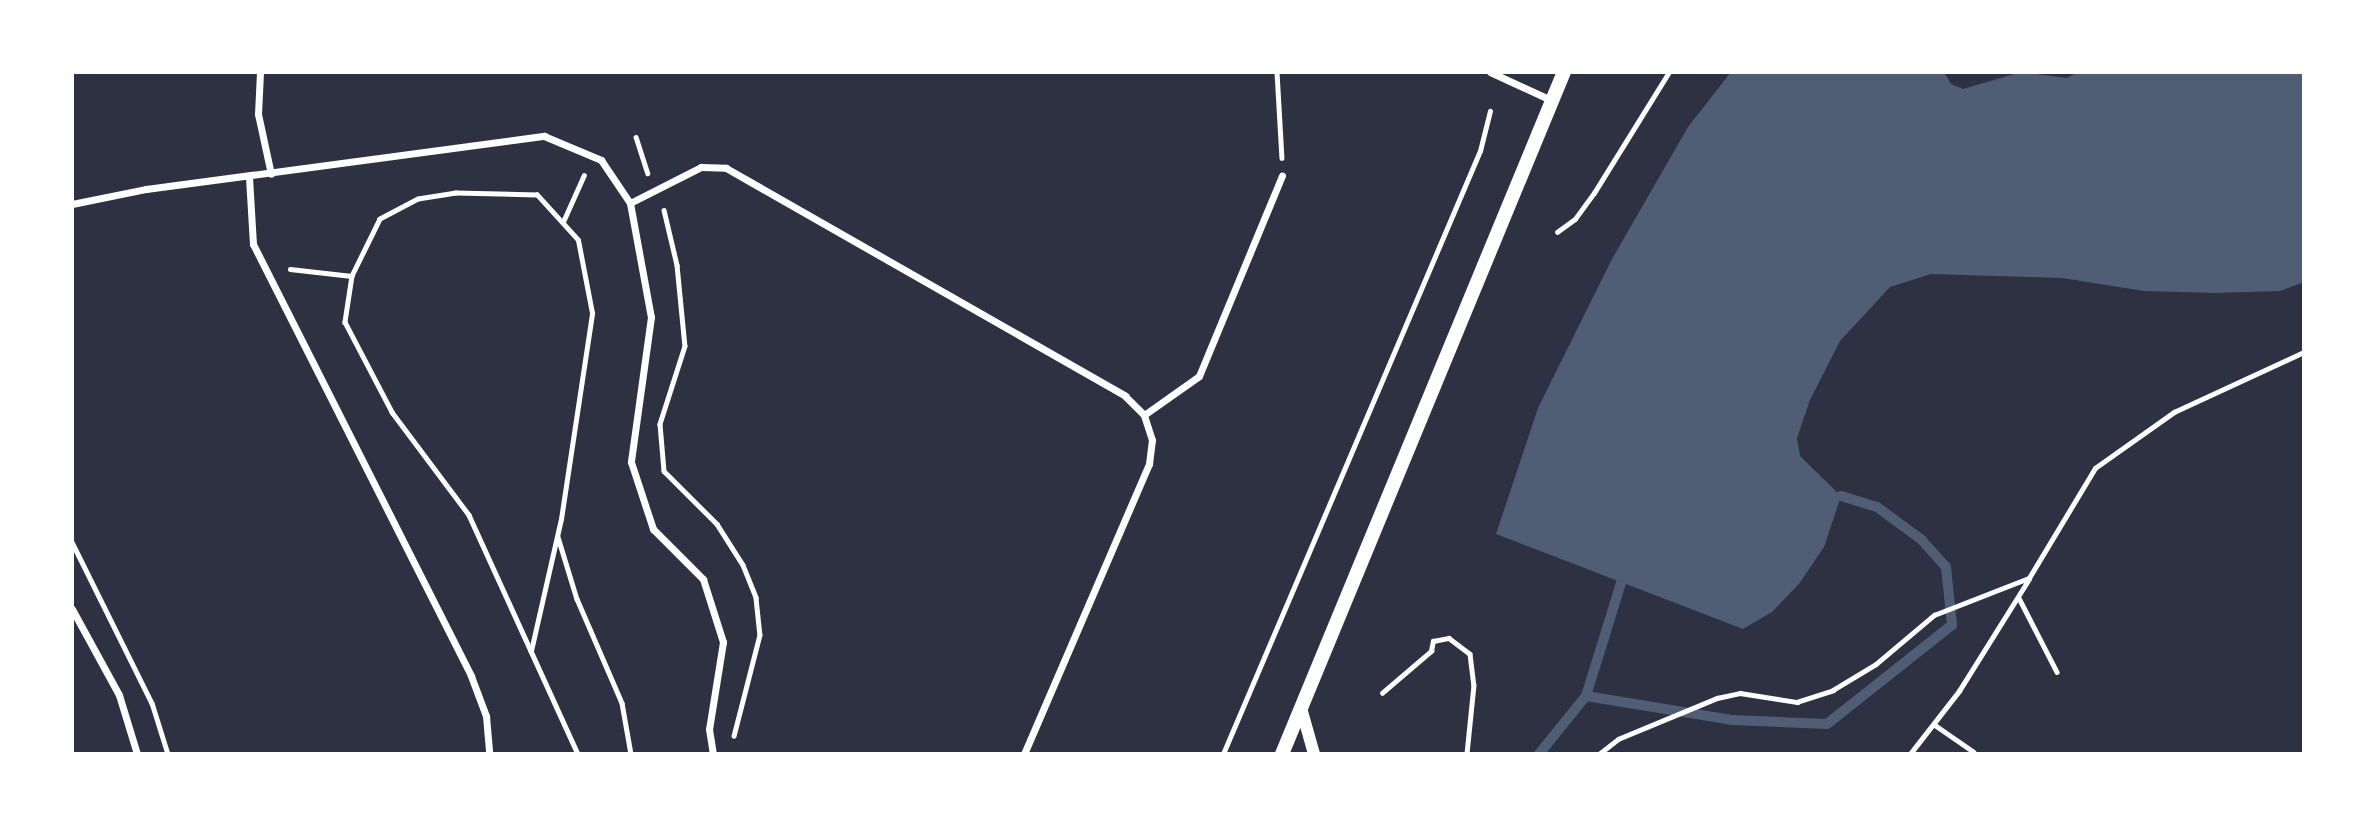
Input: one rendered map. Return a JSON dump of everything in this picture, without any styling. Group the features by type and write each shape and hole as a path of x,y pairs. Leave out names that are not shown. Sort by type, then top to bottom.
{"main road":[{"path":"1282,754 1564,72"}],"street":[{"path":"260,72 258,114 271,174"},
{"path":"1490,72 1551,100"},
{"path":"72,204 146,189 544,136 601,160 630,203 651,317 631,462 653,529 703,579 723,642 709,729 713,754"},
{"path":"630,203 701,167 726,168 1125,396 1144,415 1152,440 1149,464 1024,754"},
{"path":"1144,415 1199,376 1282,176"},
{"path":"249,177 253,244 471,676 486,716 489,754"},
{"path":"72,610 119,695 136,754"},
{"path":"1301,708 1314,754"}],"path":[{"path":"1277,72 1282,176"},
{"path":"1557,232 1575,219 1594,193 1669,72"},
{"path":"1223,754 1480,151 1490,111"},
{"path":"636,137 654,191 669,220 685,346 660,424 664,471 717,524 743,565 756,598 760,635 734,731 736,743"},
{"path":"563,222 584,174 601,160"},
{"path":"531,651 557,536 592,313 578,240 537,195 456,193 418,199 380,219 352,276 345,322 392,412 469,514 531,651 578,754"},
{"path":"267,271 352,276"},
{"path":"1910,754 1934,725 2018,597 2095,468 2174,412 2304,352"},
{"path":"557,536 577,599 622,703 631,754"},
{"path":"72,542 152,703 168,754"},
{"path":"1599,754 1649,725 1740,693 1778,700 1809,700 1876,664 1934,615 2029,578"},
{"path":"2018,597 2057,672"},
{"path":"1382,693 1431,651 1433,641 1449,638 1470,654 1474,685 1467,754"},
{"path":"1934,725 1973,752"}],"water":[{"path":"1731,72 1944,72 1951,84 1963,89 2021,72 2067,78 2078,72 2304,72 2304,282 2280,291 2216,293 2144,291 2062,278 1931,274 1890,287 1840,341 1810,400 1797,438 1800,456 1841,496 1824,547 1799,584 1772,612 1743,629 1496,534 1538,408 1612,259 1688,127"}],"waterway":[{"path":"1586,696 1733,720 1827,724 1952,625 1946,567 1922,540 1877,507 1841,496"},
{"path":"1539,754 1586,696 1625,570"}]}
